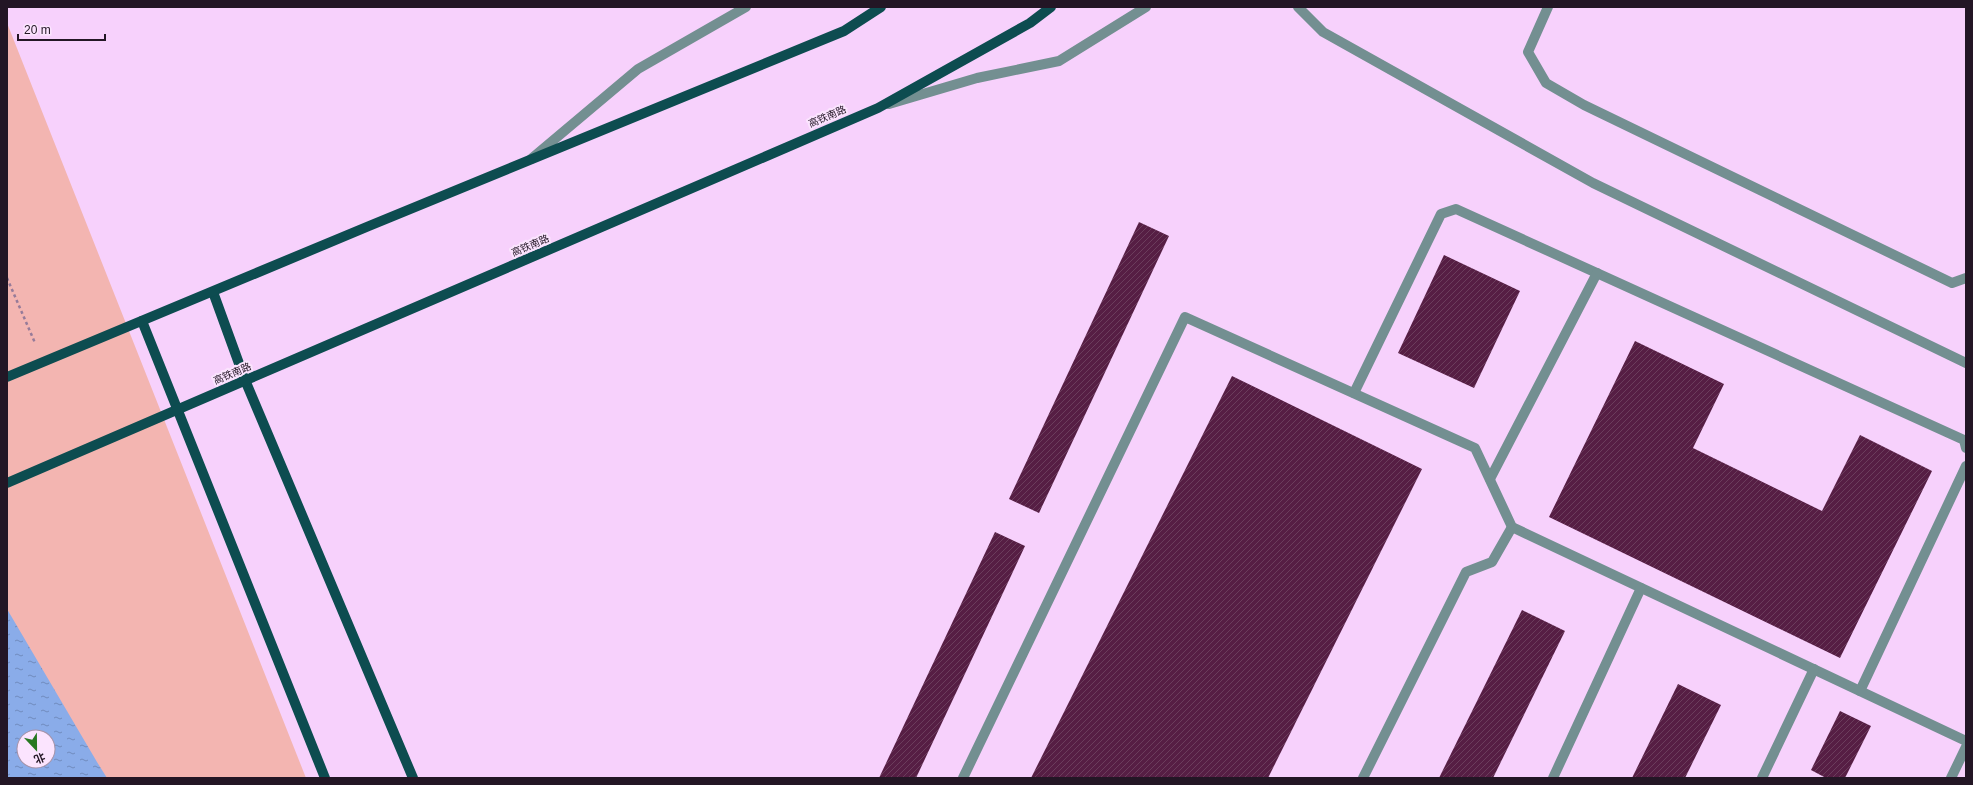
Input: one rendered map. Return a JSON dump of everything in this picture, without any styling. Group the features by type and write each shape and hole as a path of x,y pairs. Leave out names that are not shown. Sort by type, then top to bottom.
{"main road":[{"path":"7,377 844,31 881,7"},
{"name":"高铁南路","path":"7,482 878,108 1030,23 1051,7"},
{"path":"213,292 245,380 413,778"},
{"path":"142,321 325,778"}],"street":[{"path":"530,160 638,69 746,7"},
{"path":"878,108 977,78 1059,61 1147,7"},
{"path":"1298,7 1322,32 1593,183 1966,363"},
{"path":"1548,7 1528,52 1546,83 1591,108 1952,283 1966,278"},
{"path":"1354,393 1441,214 1456,209 1964,440 1966,448"},
{"path":"1490,479 1597,273"},
{"path":"963,778 1185,318 1475,448 1512,528 1966,741"},
{"path":"1860,691 1966,466"},
{"path":"1363,778 1466,572 1492,562 1512,528"},
{"path":"1552,778 1641,588"},
{"path":"1762,778 1814,669"},
{"path":"1950,778 1966,747"}],"path":[{"path":"7,278 43,362"}],"shaded area":[{"path":"7,23 306,778 7,778"}],"water":[{"path":"7,609 97,762 107,778 7,778"}],"building":[{"path":"1139,222 1169,236 1039,513 1009,499"},
{"path":"1444,255 1520,291 1474,388 1398,353"},
{"path":"1635,341 1724,384 1693,448 1822,511 1860,435 1932,471 1840,658 1549,517"},
{"path":"1232,376 1422,469 1268,778 1031,778"},
{"path":"995,532 1025,546 916,778 879,778"},
{"path":"1522,610 1565,631 1493,778 1439,778"},
{"path":"1678,684 1721,705 1685,778 1632,778"},
{"path":"1840,711 1871,726 1845,778 1826,778 1811,770"}]}
